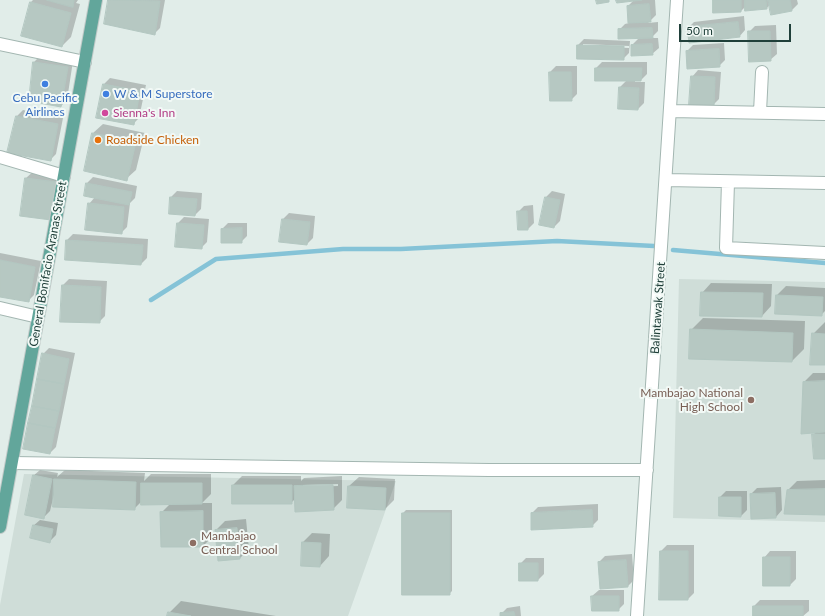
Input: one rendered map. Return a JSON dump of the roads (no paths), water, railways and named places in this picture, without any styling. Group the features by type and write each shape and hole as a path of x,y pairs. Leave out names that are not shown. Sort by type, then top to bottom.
{"main road":[{"name":"General Bonifacio Aranas Street","path":"0,527 96,0"}],"street":[{"name":"Balintawak Street","path":"637,616 678,0"},
{"path":"0,44 85,62"},
{"path":"760,112 762,72"},
{"path":"671,111 825,114"},
{"path":"0,157 64,176"},
{"path":"666,180 825,183"},
{"path":"728,182 726,248 825,253"},
{"path":"0,308 38,317"},
{"path":"12,463 489,470 646,470"}],"waterway":[{"path":"151,300 216,259 343,249 401,249 557,241 654,246"},
{"path":"673,250 825,263"}],"place":[{"name":"Cebu Pacific Airlines","path":"45,84"},
{"name":"W & M Superstore","path":"106,94"},
{"name":"Sienna's Inn","path":"105,113"},
{"name":"Roadside Chicken","path":"98,140"},
{"name":"Mambajao National High School","path":"751,400"},
{"name":"Mambajao Central School","path":"193,543"}]}
